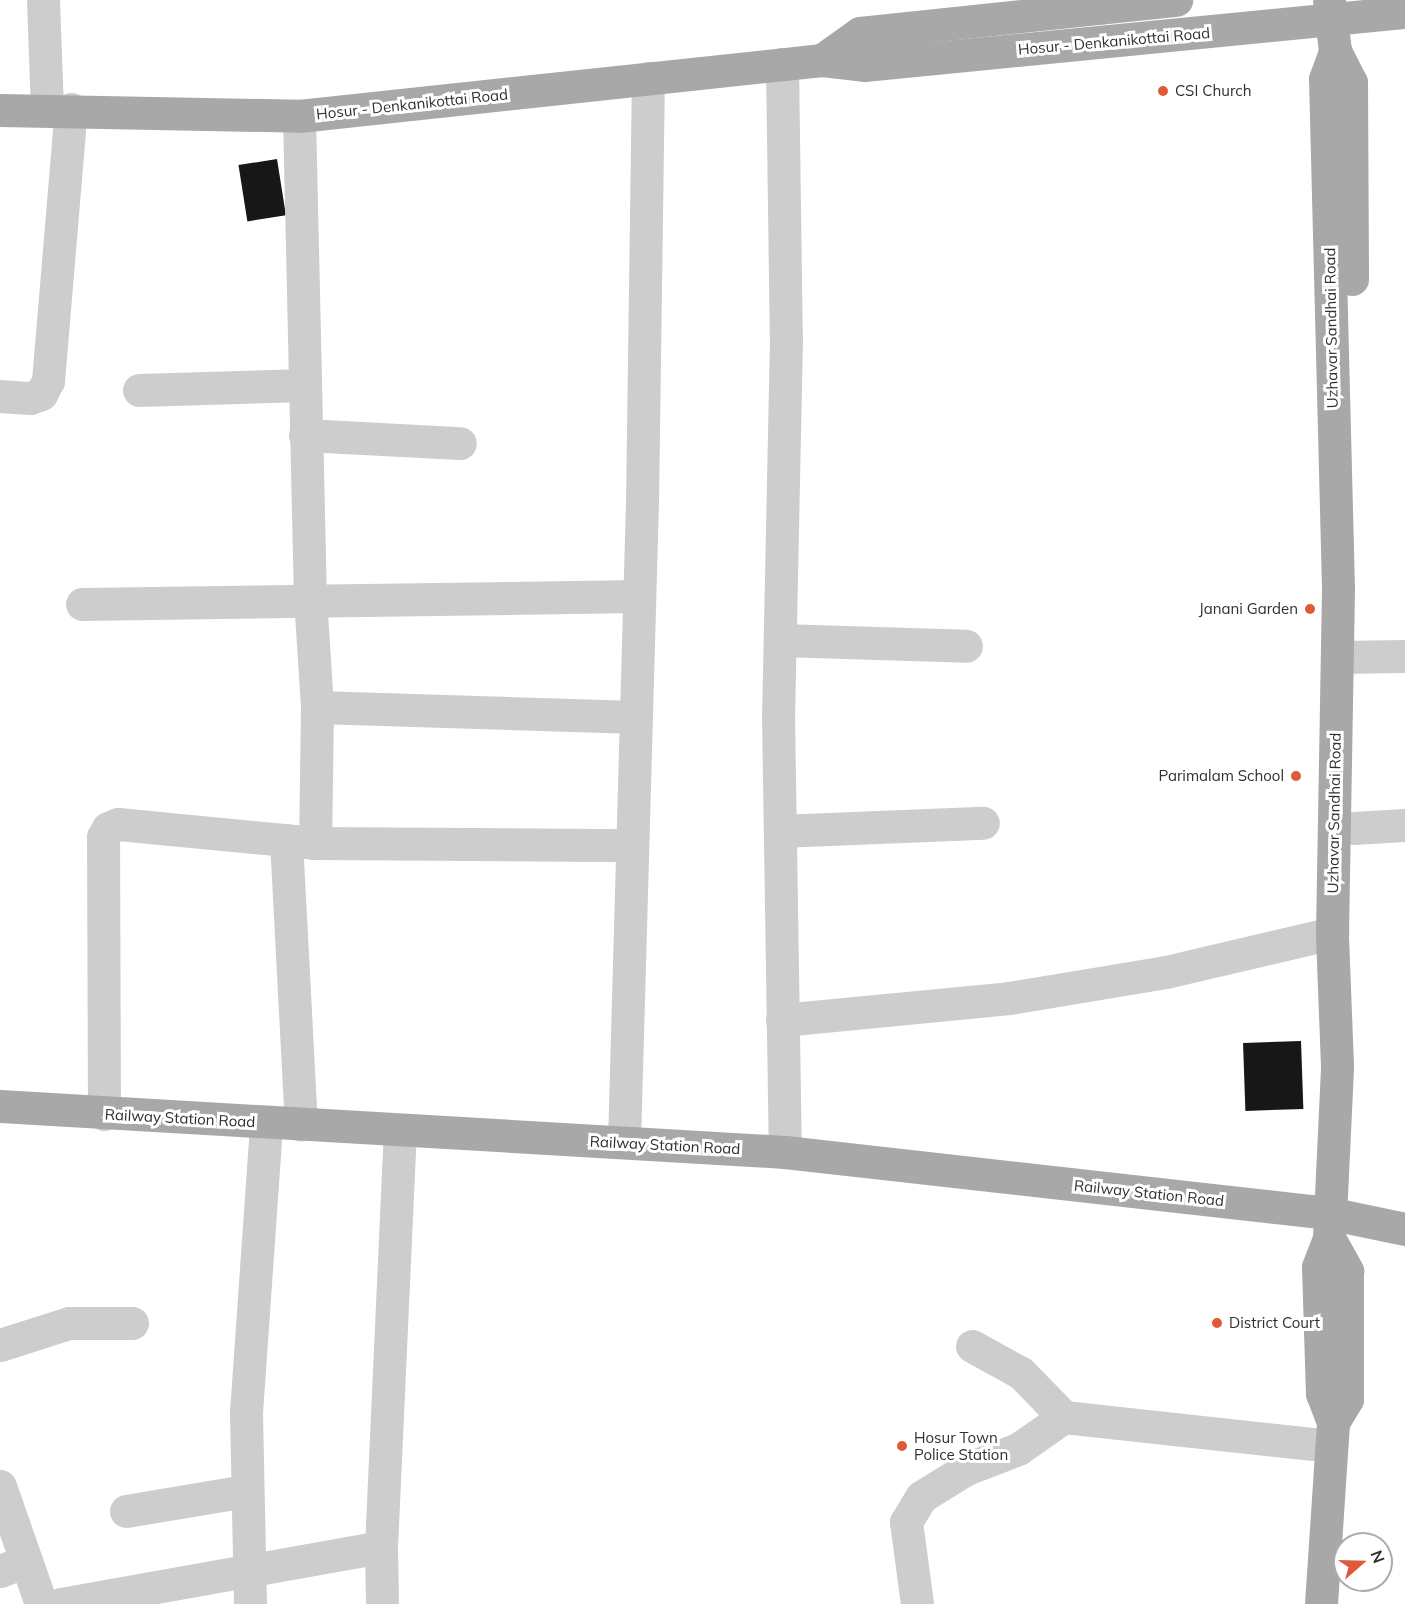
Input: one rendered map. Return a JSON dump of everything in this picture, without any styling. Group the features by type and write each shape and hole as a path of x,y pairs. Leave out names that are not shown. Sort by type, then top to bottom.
{"main road":[{"name":"Hosur - Denkanikottai Road","path":"822,60 860,33 1176,0"},
{"name":"Hosur - Denkanikottai Road","path":"0,110 59,109 299,116 822,60 864,65 1332,24 1405,12"},
{"name":"Uzhavar Sandhai Road","path":"1328,1225 1337,1066 1332,933 1345,656 1325,78 1332,24"},
{"path":"1337,1066 1354,1052 1354,828 1345,656"},
{"name":"Railway Station Road","path":"0,1106 104,1114 785,1152 1328,1225 1405,1229"},
{"path":"1321,1604 1331,1434 1347,1399 1347,1271 1328,1225"}],"street":[{"path":"0,396 30,398 41,394 48,381 59,109 43,0"},
{"path":"782,64 786,338 780,640 780,831 785,1152"},
{"path":"624,1142 639,596 648,78"},
{"path":"299,116 305,435 310,598 317,707 301,842 301,1125"},
{"path":"139,390 305,385"},
{"path":"305,435 460,443"},
{"path":"82,604 310,598 639,596"},
{"path":"780,640 966,646"},
{"path":"1345,656 1405,656"},
{"path":"317,707 636,717"},
{"path":"780,831 983,823"},
{"path":"104,1114 103,837 108,828 118,824 301,842 632,845"},
{"path":"1354,828 1405,825"},
{"path":"782,1020 1009,998 1166,972 1332,933"},
{"path":"249,1604 246,1412 266,1123"},
{"path":"382,1604 381,1547 400,1130"},
{"path":"0,1345 69,1323 132,1323"},
{"path":"972,1346 1021,1373 1064,1417"},
{"path":"917,1604 906,1522 921,1497 966,1469 1018,1449 1064,1417 1331,1434"},
{"path":"0,1486 13,1566 41,1604"},
{"path":"126,1511 246,1491"},
{"path":"62,1604 381,1547"}],"building":[{"path":"277,159 286,215 247,221 238,165"},
{"path":"1301,1041 1303,1109 1245,1111 1243,1043"}],"place":[{"name":"CSI Church","path":"1163,91"},
{"name":"Janani Garden","path":"1310,609"},
{"name":"Parimalam School","path":"1296,776"},
{"name":"District Court","path":"1217,1323"},
{"name":"Hosur Town Police Station","path":"902,1446"}]}
